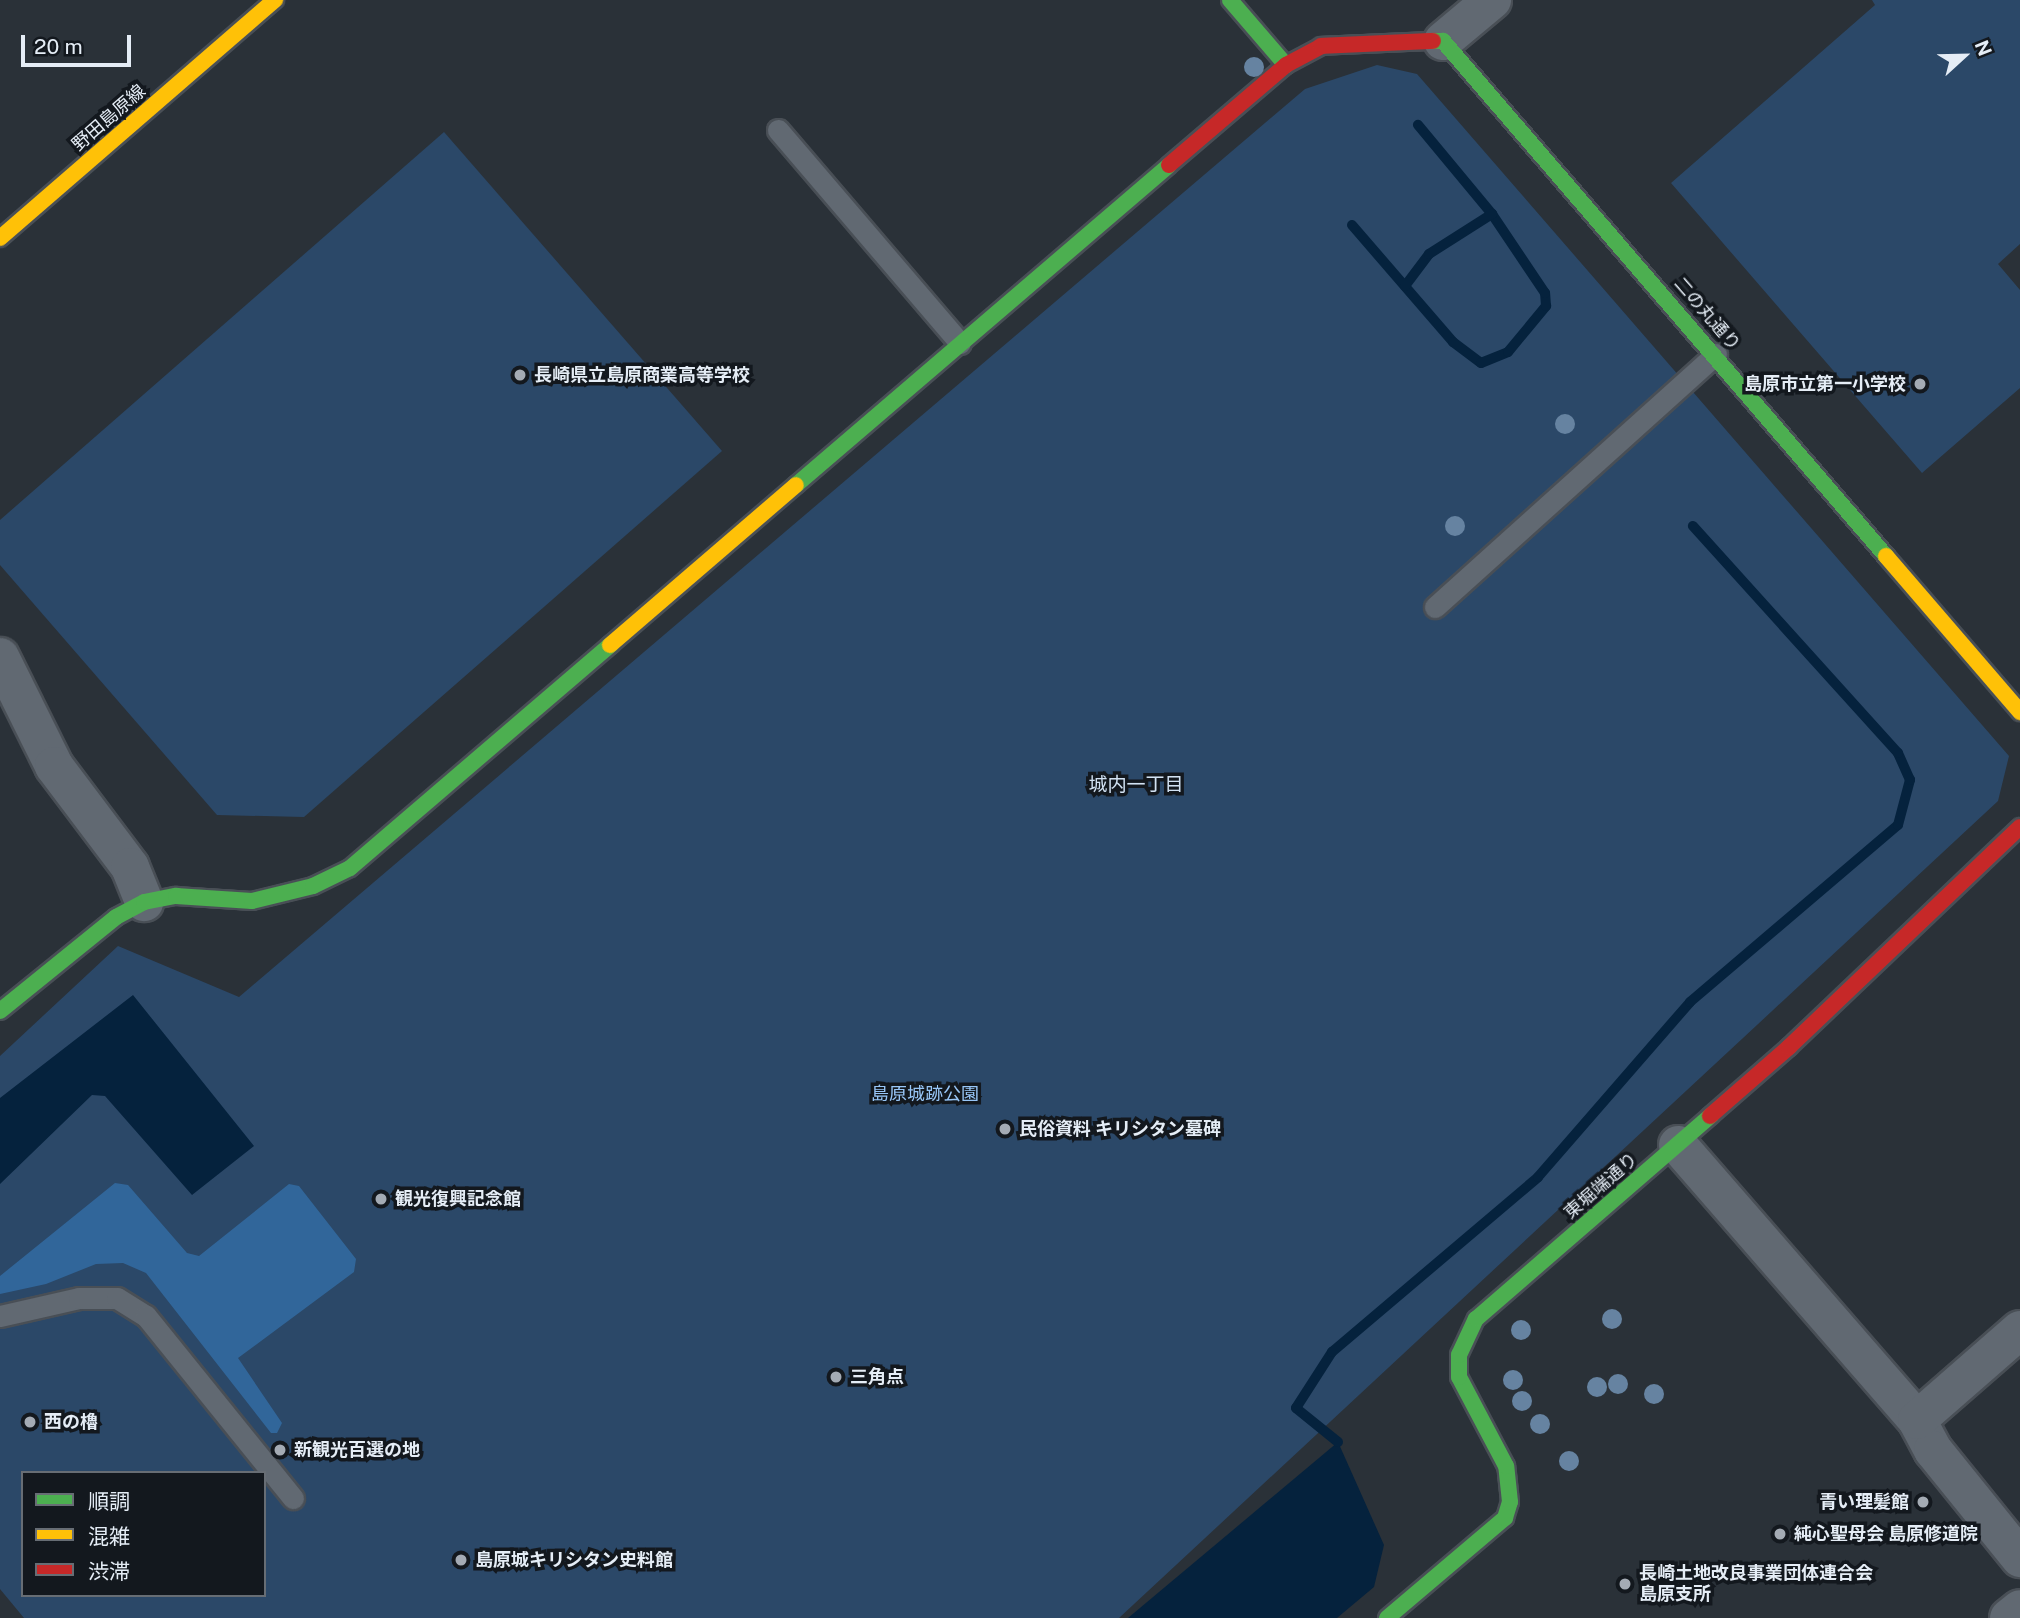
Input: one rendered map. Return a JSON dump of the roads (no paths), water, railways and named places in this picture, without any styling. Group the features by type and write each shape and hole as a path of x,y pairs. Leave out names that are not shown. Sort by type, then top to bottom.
{"street":[{"name":"野田島原線","path":"0,238 275,0"},
{"path":"1230,0 1286,65"},
{"path":"0,1011 116,917 144,902 176,896 252,901 313,886 350,868 1286,65 1321,46 1443,41 1492,0"},
{"name":"二の丸通り","path":"1443,41 1716,354 2020,712"},
{"path":"0,657 54,766 130,867 144,902"},
{"name":"東堀端通り","path":"1387,1618 1505,1518 1510,1502 1506,1466 1460,1377 1459,1355 1476,1319 1789,1047 2020,827"},
{"path":"1678,1145 1917,1420 1933,1450 2020,1558"},
{"path":"1917,1420 2020,1330"},
{"path":"2009,1618 2020,1609"}],"lane":[{"path":"778,130 960,342"},
{"path":"1435,607 1716,354"},
{"path":"0,1316 79,1298 117,1298 146,1316 293,1498"}],"waterway":[{"path":"1352,225 1453,342 1481,363 1508,352 1546,306 1545,293 1492,214 1418,125"},
{"path":"1405,286 1429,254 1492,214"},
{"path":"1338,1442 1296,1408 1332,1352 1538,1177 1690,1002 1898,825 1910,780 1898,753 1693,526"}],"place":[{"name":"長崎県立島原商業高等学校","path":"520,375"},
{"name":"島原市立第一小学校","path":"1920,384"},
{"name":"民俗資料 キリシタン墓碑","path":"1005,1129"},
{"name":"観光復興記念館","path":"381,1199"},
{"name":"三角点","path":"836,1377"},
{"name":"西の櫓","path":"30,1422"},
{"name":"新観光百選の地","path":"280,1450"},
{"name":"青い理髪館","path":"1923,1502"},
{"name":"純心聖母会 島原修道院","path":"1780,1534"},
{"name":"島原城キリシタン史料館","path":"461,1560"},
{"name":"長崎土地改良事業団体連合会 島原支所","path":"1625,1584"}],"district":[{"name":"城内一丁目","path":"1136,785"}],"park label":[{"name":"島原城跡公園","path":"925,1094"}]}
